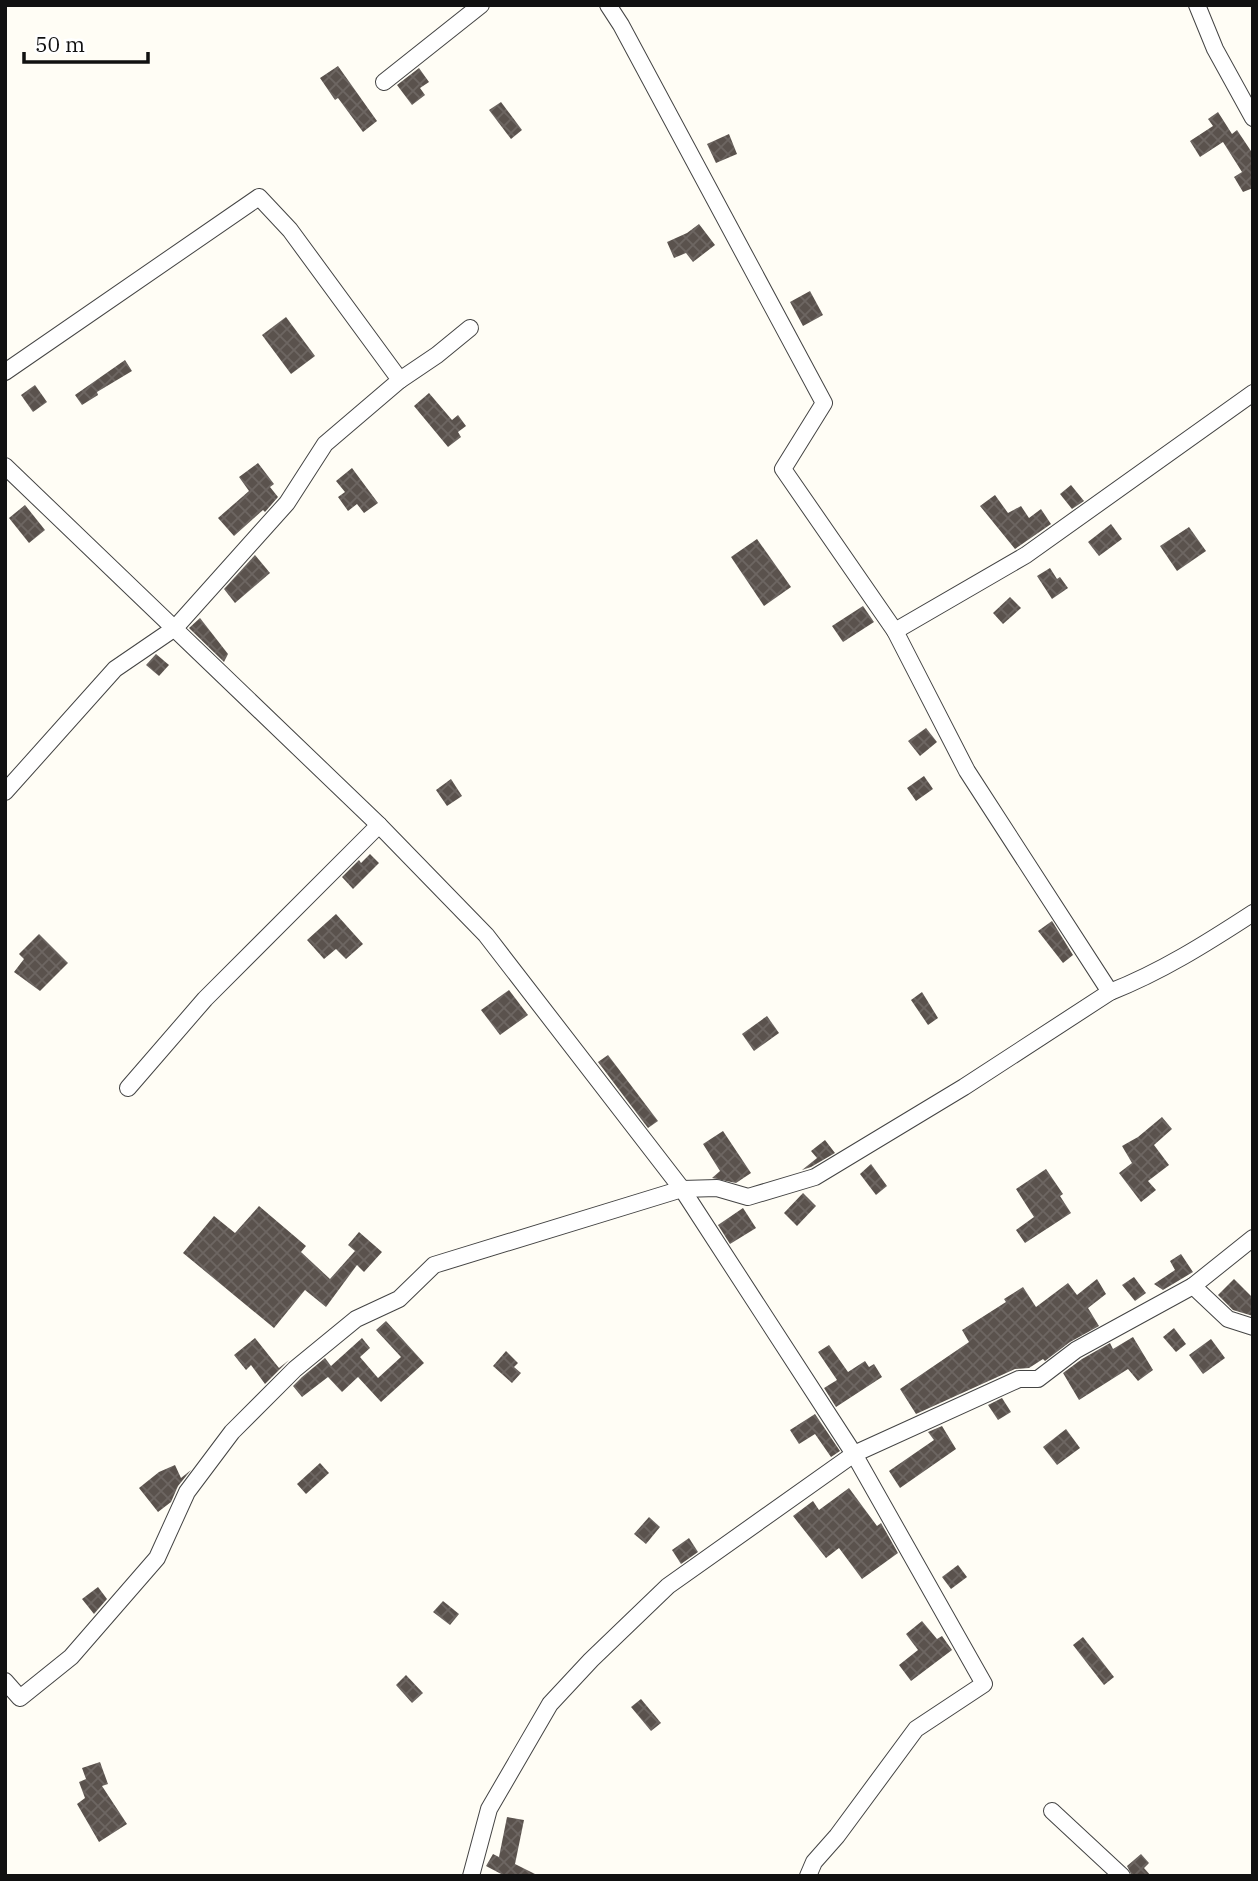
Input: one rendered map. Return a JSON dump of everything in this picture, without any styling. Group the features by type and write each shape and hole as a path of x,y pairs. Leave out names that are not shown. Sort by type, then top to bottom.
{"street":[{"path":"384,82 481,5"},
{"path":"608,5 824,402 783,468 895,631 967,771 1110,992"},
{"path":"1197,5 1214,49 1253,118"},
{"path":"5,372 259,197 290,230 400,380"},
{"path":"5,792 115,669 175,628 287,503 325,444 400,380 438,355 470,328"},
{"path":"895,631 1026,555 1253,393"},
{"path":"5,466 379,825 486,935 682,1189 854,1454 984,1684 916,1729 837,1836 814,1862 807,1876"},
{"path":"128,1088 205,999 379,825"},
{"path":"5,1681 20,1698 72,1657 157,1558 187,1492 232,1433 295,1369 356,1319 399,1299 434,1265 682,1189 718,1188 748,1197 816,1177 964,1087 1110,992 1137,981 1206,944 1253,913"},
{"path":"471,1876 489,1809 550,1704 591,1660 668,1586 854,1454 1019,1379 1038,1379 1076,1350 1193,1286 1253,1238"},
{"path":"1193,1286 1228,1319 1253,1326"},
{"path":"1052,1811 1122,1876"}],"building":[{"path":"338,66 377,121 363,132 320,78"},
{"path":"419,68 429,82 420,88 425,95 412,105 397,85"},
{"path":"501,102 522,130 511,139 489,110"},
{"path":"1218,112 1232,134 1237,130 1253,154 1253,188 1243,192 1234,177 1242,172 1223,142 1200,157 1190,141 1213,126 1208,119"},
{"path":"729,134 737,154 716,163 707,144"},
{"path":"699,224 715,245 693,262 686,253 674,258 667,242"},
{"path":"810,291 823,315 803,326 790,302"},
{"path":"286,317 315,356 291,374 262,335"},
{"path":"125,360 132,371 97,392 98,395 82,405 75,395"},
{"path":"35,385 47,402 33,412 21,395"},
{"path":"429,393 452,420 458,415 466,426 458,432 461,437 448,447 414,406"},
{"path":"258,463 274,484 270,487 278,497 265,512 263,510 234,536 218,518 249,491 239,477"},
{"path":"352,468 378,503 364,513 357,504 348,511 338,497 345,492 336,481"},
{"path":"1071,485 1084,501 1072,509 1060,494"},
{"path":"995,495 1008,513 1021,506 1029,518 1041,509 1051,524 1015,549 980,506"},
{"path":"25,505 45,530 29,543 9,518"},
{"path":"1111,524 1122,539 1099,556 1088,542"},
{"path":"1189,527 1206,551 1177,571 1160,546"},
{"path":"757,539 791,587 764,606 731,557"},
{"path":"255,555 270,573 235,603 224,589"},
{"path":"1050,568 1057,579 1060,577 1068,588 1052,599 1037,576"},
{"path":"1010,597 1021,608 1003,624 993,613"},
{"path":"863,606 874,622 843,642 832,626"},
{"path":"200,618 228,654 224,662 189,628"},
{"path":"156,654 169,665 159,676 146,665"},
{"path":"926,728 937,742 920,756 908,741"},
{"path":"924,776 933,789 916,801 907,788"},
{"path":"451,779 462,796 447,806 436,790"},
{"path":"370,854 379,863 353,889 342,877 359,860 361,863"},
{"path":"336,914 363,944 346,959 336,949 324,959 307,940"},
{"path":"1052,921 1073,955 1063,963 1038,931"},
{"path":"39,934 68,963 40,991 14,972 24,959 19,954"},
{"path":"509,990 528,1015 500,1035 481,1010"},
{"path":"922,992 938,1018 928,1025 911,1000"},
{"path":"767,1016 779,1033 754,1051 742,1034"},
{"path":"608,1055 658,1121 648,1128 598,1062"},
{"path":"1162,1117 1172,1129 1154,1145 1169,1165 1148,1181 1156,1190 1141,1202 1119,1173 1132,1163 1122,1146 1138,1137"},
{"path":"723,1131 751,1173 736,1183 712,1178 720,1171 703,1144"},
{"path":"825,1140 835,1153 802,1170 817,1158 811,1151"},
{"path":"871,1164 887,1186 876,1195 860,1174"},
{"path":"1046,1169 1063,1194 1060,1196 1071,1213 1025,1243 1016,1230 1034,1217 1016,1189"},
{"path":"803,1193 816,1206 797,1226 784,1213"},
{"path":"259,1206 306,1246 301,1252 330,1279 355,1251 348,1245 359,1232 382,1252 364,1272 357,1265 326,1307 305,1290 274,1328 183,1253 214,1216 235,1233"},
{"path":"743,1208 756,1228 730,1244 718,1225"},
{"path":"1181,1254 1193,1272 1163,1290 1154,1284 1175,1270 1170,1261"},
{"path":"1134,1277 1146,1293 1135,1301 1122,1285"},
{"path":"1097,1279 1106,1294 1088,1308 1099,1326 1070,1342 1045,1361 1043,1359 1029,1368 1015,1369 916,1414 900,1389 969,1342 962,1330 1006,1302 1004,1299 1023,1287 1036,1307 1068,1283 1077,1295"},
{"path":"1234,1279 1253,1298 1253,1316 1233,1310 1218,1295"},
{"path":"386,1321 424,1363 381,1402 358,1377 342,1392 328,1377 302,1397 293,1386 325,1358 331,1366 362,1338 370,1348 360,1357 378,1378 401,1357 376,1330"},
{"path":"1174,1328 1186,1344 1176,1352 1163,1337"},
{"path":"1133,1337 1153,1370 1138,1381 1128,1369 1079,1400 1063,1373 1110,1343 1113,1349"},
{"path":"255,1338 279,1368 289,1360 265,1384 251,1365 246,1370 234,1355"},
{"path":"1211,1339 1225,1358 1203,1374 1189,1355"},
{"path":"829,1345 848,1372 865,1361 869,1367 874,1364 882,1377 836,1407 824,1388 837,1380 818,1352"},
{"path":"506,1351 518,1363 514,1367 521,1373 512,1383 493,1366"},
{"path":"1002,1398 1011,1412 998,1420 988,1405"},
{"path":"815,1414 840,1451 831,1457 815,1434 799,1444 790,1430"},
{"path":"942,1426 956,1449 900,1488 889,1471 934,1440 928,1432"},
{"path":"1066,1429 1080,1448 1057,1465 1043,1447"},
{"path":"320,1463 329,1473 306,1494 297,1484"},
{"path":"175,1465 181,1478 191,1470 178,1486 171,1502 158,1512 139,1488 159,1472"},
{"path":"849,1488 877,1526 881,1523 898,1553 862,1579 839,1548 826,1558 793,1516 813,1501 819,1510"},
{"path":"649,1517 660,1527 646,1544 634,1534"},
{"path":"689,1538 698,1552 681,1564 672,1550"},
{"path":"958,1565 967,1577 951,1589 942,1577"},
{"path":"98,1587 107,1599 94,1614 82,1599"},
{"path":"443,1601 459,1614 450,1625 433,1612"},
{"path":"922,1621 937,1639 942,1636 952,1650 911,1681 899,1665 918,1650 906,1634"},
{"path":"1083,1637 1114,1677 1104,1685 1073,1645"},
{"path":"406,1675 423,1693 412,1703 396,1685"},
{"path":"641,1699 661,1723 651,1731 631,1707"},
{"path":"100,1762 108,1784 102,1786 127,1824 99,1842 77,1804 85,1798 79,1782 86,1779 82,1768"},
{"path":"507,1817 524,1820 515,1864 539,1876 505,1876 486,1866 493,1854 499,1857"},
{"path":"1141,1854 1149,1863 1144,1868 1151,1876 1132,1876 1127,1866"}]}
